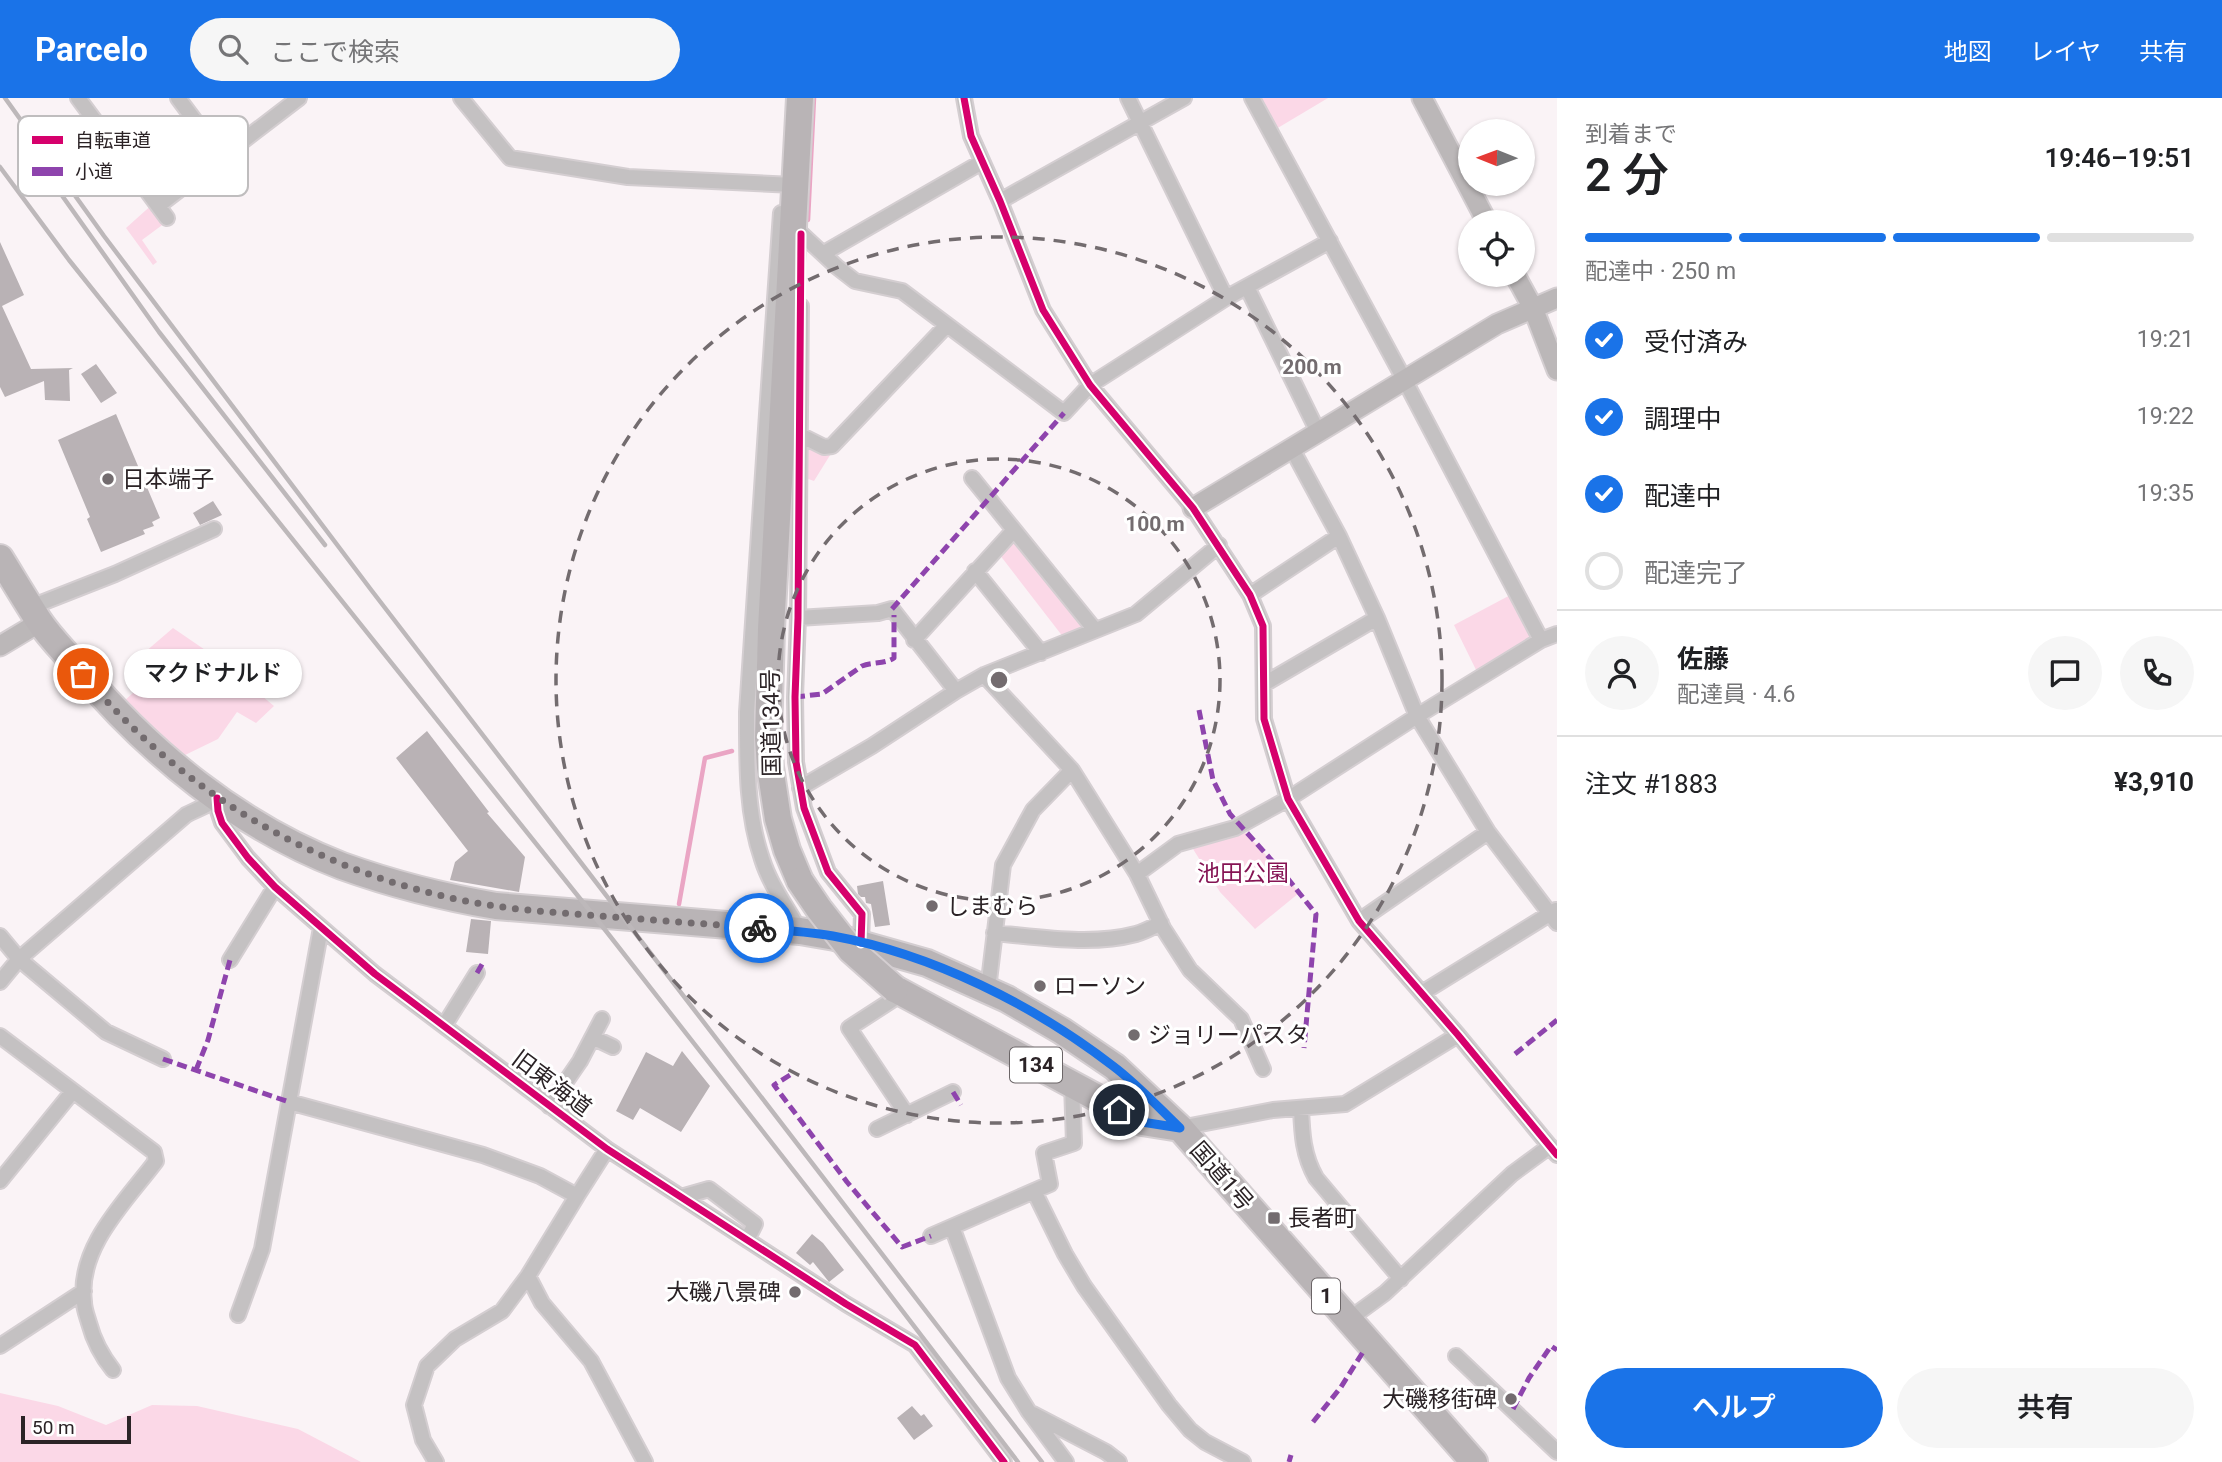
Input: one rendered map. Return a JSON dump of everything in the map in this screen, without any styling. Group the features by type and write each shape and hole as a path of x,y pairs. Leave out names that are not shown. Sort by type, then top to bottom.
{"highway":[{"name":"国道134号","path":"802,111 789,185 797,229 775,414 768,738 773,790 787,850 800,881 818,909 851,950 899,991 1142,1122 1180,1128"},
{"name":"国道1号","path":"0,558 36,615 97,691 134,730 217,798 278,835 341,865 448,898 496,906 800,931 861,943 927,963 988,989 1062,1031 1115,1067 1180,1128 1474,1462"}],"street":[{"path":"78,98 91,116"},
{"path":"178,98 191,116"},
{"path":"461,98 510,158 628,177 789,185 775,414 747,712 747,754 754,825 761,859 778,896 800,931"},
{"path":"964,98 971,136 1043,310 1090,385 1193,508 1250,595 1264,626 1264,719 1288,799 1359,921 1458,1035 1553,1151 1504,1181 1401,1279 1348,1320"},
{"path":"1128,98 1226,298"},
{"path":"1000,201 1184,98"},
{"path":"1252,98 1541,640"},
{"path":"1422,98 1481,210"},
{"path":"248,136 292,100"},
{"path":"824,253 982,162"},
{"path":"151,196 167,218"},
{"path":"158,206 171,196"},
{"path":"797,229 855,281 902,291 1064,413 1090,385 1226,298 1330,241"},
{"path":"797,229 800,435 796,762 804,808 828,872 862,914 861,943"},
{"path":"1247,287 1318,432"},
{"path":"1521,287 1557,370"},
{"path":"1193,508 1497,324 1557,298"},
{"path":"800,435 824,447 831,446 947,325"},
{"path":"1292,449 1339,536 1377,618 1417,716 1488,832 1554,915 1422,993"},
{"path":"972,478 1095,630"},
{"path":"0,646 36,615 116,574 214,529"},
{"path":"914,640 1014,530"},
{"path":"1250,595 1339,536"},
{"path":"800,788 984,675 1136,614 1219,545"},
{"path":"975,572 1041,653"},
{"path":"798,618 878,613 892,609 956,691"},
{"path":"1264,684 1377,618"},
{"path":"1137,874 1178,844 1235,828 1288,799 1417,716 1541,640 1557,634"},
{"path":"984,675 1072,770 1137,874 1161,923 1190,970 1241,1019 1263,1069"},
{"path":"988,989 1003,865 1033,810 1072,770"},
{"path":"0,982 19,959 186,815 209,805 217,798"},
{"name":"旧東海道","path":"217,798 222,823 248,858 275,887 375,974 607,1149 845,1304 915,1345 1004,1462"},
{"path":"1359,921 1488,832"},
{"path":"230,960 275,887"},
{"path":"994,933 1062,938 1116,938 1139,934 1161,923"},
{"path":"237,1315 262,1249 321,928"},
{"path":"0,936 19,959 106,1032 163,1059"},
{"path":"444,1026 477,973"},
{"path":"899,991 849,1028 907,1115"},
{"path":"549,1106 594,1038 603,1019"},
{"path":"1180,1128 1273,1110 1345,1104 1458,1035"},
{"path":"0,1036 154,1152 156,1161 101,1233 90,1255 83,1301 95,1345 113,1370"},
{"path":"594,1038 613,1047"},
{"path":"931,1236 1050,1184 1044,1153 1074,1143 1072,1084"},
{"path":"0,1181 73,1091"},
{"path":"877,1129 953,1092"},
{"path":"289,1101 484,1155 540,1176 577,1196"},
{"path":"1301,1108 1302,1143 1307,1163 1401,1279"},
{"path":"436,1462 423,1440 414,1405 427,1366 455,1339 502,1311 607,1149"},
{"path":"687,1201 709,1189 720,1196 755,1224 747,1240"},
{"path":"1034,1191 1084,1286 1169,1405 1190,1430 1205,1442 1243,1462"},
{"path":"952,1227 1009,1378 1029,1412 1066,1462"},
{"path":"527,1276 542,1303 591,1361 645,1462"},
{"path":"0,1346 84,1291"},
{"path":"1456,1356 1557,1451"},
{"path":"1029,1412 1106,1452 1119,1462"}],"green space":[{"path":"1252,98 1328,98 1271,132"},
{"path":"155,202 169,220 142,240 157,262 153,265 126,228"},
{"path":"800,435 832,452 814,481 800,476"},
{"path":"1014,530 1095,630 1067,642 996,550"},
{"path":"1516,592 1541,640 1480,678 1454,625"},
{"path":"173,628 214,656 274,706 256,723 237,712 218,739 183,756 124,701 153,675 138,658"},
{"name":"池田公園","path":"1239,826 1299,893 1255,929 1220,892 1188,841"},
{"path":"0,1393 58,1406 106,1425 152,1405 197,1406 298,1429 361,1462 0,1462"}],"building":[{"path":"0,242 24,295 2,306 31,369 73,368 69,370 70,401 45,400 44,381 5,397 0,387"},
{"path":"96,364 117,393 101,403 81,374"},
{"name":"日本端子","path":"116,414 160,518 152,522 154,526 143,530 145,534 101,552 87,519 90,517 58,440"},
{"path":"213,501 222,515 200,525 193,513"},
{"path":"143,667 150,676 134,688 128,679"},
{"path":"427,731 489,812 487,813 525,857 519,892 450,880 455,862 468,851 396,758"},
{"path":"883,881 890,925 875,927 871,904 866,903 865,897 858,894 857,886"},
{"path":"471,919 491,921 488,954 466,952"},
{"path":"682,1051 710,1086 681,1132 640,1108 633,1120 616,1111 646,1052 673,1066"},
{"path":"812,1234 823,1243 844,1270 829,1282 813,1262 810,1265 796,1253"},
{"path":"912,1406 921,1416 924,1414 933,1426 914,1440 897,1418"}],"waterway":[{"path":"808,220 814,98"},
{"path":"679,904 705,758 732,751"}],"railway":[{"path":"5,98 18,116"},
{"path":"0,167 18,191"},
{"path":"22,196 69,260 606,931 1018,1462"},
{"path":"62,196 159,332 325,545"},
{"path":"75,196 372,591 1042,1462"}],"marked path":[{"path":"892,609 1064,413"},
{"path":"795,697 822,694 862,666 894,658 894,615"},
{"path":"1199,710 1213,780 1230,814 1316,914 1304,1048"},
{"path":"196,1070 208,1040 230,960"},
{"path":"477,973 484,961"},
{"path":"1515,1054 1557,1020"},
{"path":"163,1059 289,1102"},
{"path":"790,1075 774,1085 847,1182 902,1247 931,1236"},
{"path":"953,1092 961,1105"},
{"path":"1513,1409 1529,1378 1551,1346 1557,1350"},
{"path":"1313,1422 1341,1387 1363,1352"},
{"path":"1289,1462 1291,1455"}],"cycle path":[{"path":"964,98 971,136 1043,310 1090,385 1193,508 1250,595 1263,626 1264,719 1288,799 1359,921 1557,1155"},
{"path":"801,234 796,762 804,808 828,872 862,914 861,943"},
{"path":"217,798 222,823 248,858 275,887 375,974 607,1149 846,1304 915,1345 1004,1462"}],"way so far":[{"path":"83,674 134,730 217,798 278,835 341,865 448,898 496,906 759,928"}],"place":[{"name":"日本端子","path":"108,479"},
{"name":"マクドナルド","path":"83,674"},
{"name":"しまむら","path":"932,906"},
{"name":"ローソン","path":"1040,986"},
{"name":"ジョリーパスタ","path":"1134,1035"},
{"name":"長者町","path":"1274,1218"},
{"name":"大磯八景碑","path":"795,1292"},
{"name":"大磯移街碑","path":"1511,1399"}],"route":[{"path":"759,928 800,931 861,943 927,963 988,989 1062,1031 1115,1067 1180,1128 1142,1122 1119,1110"}]}
